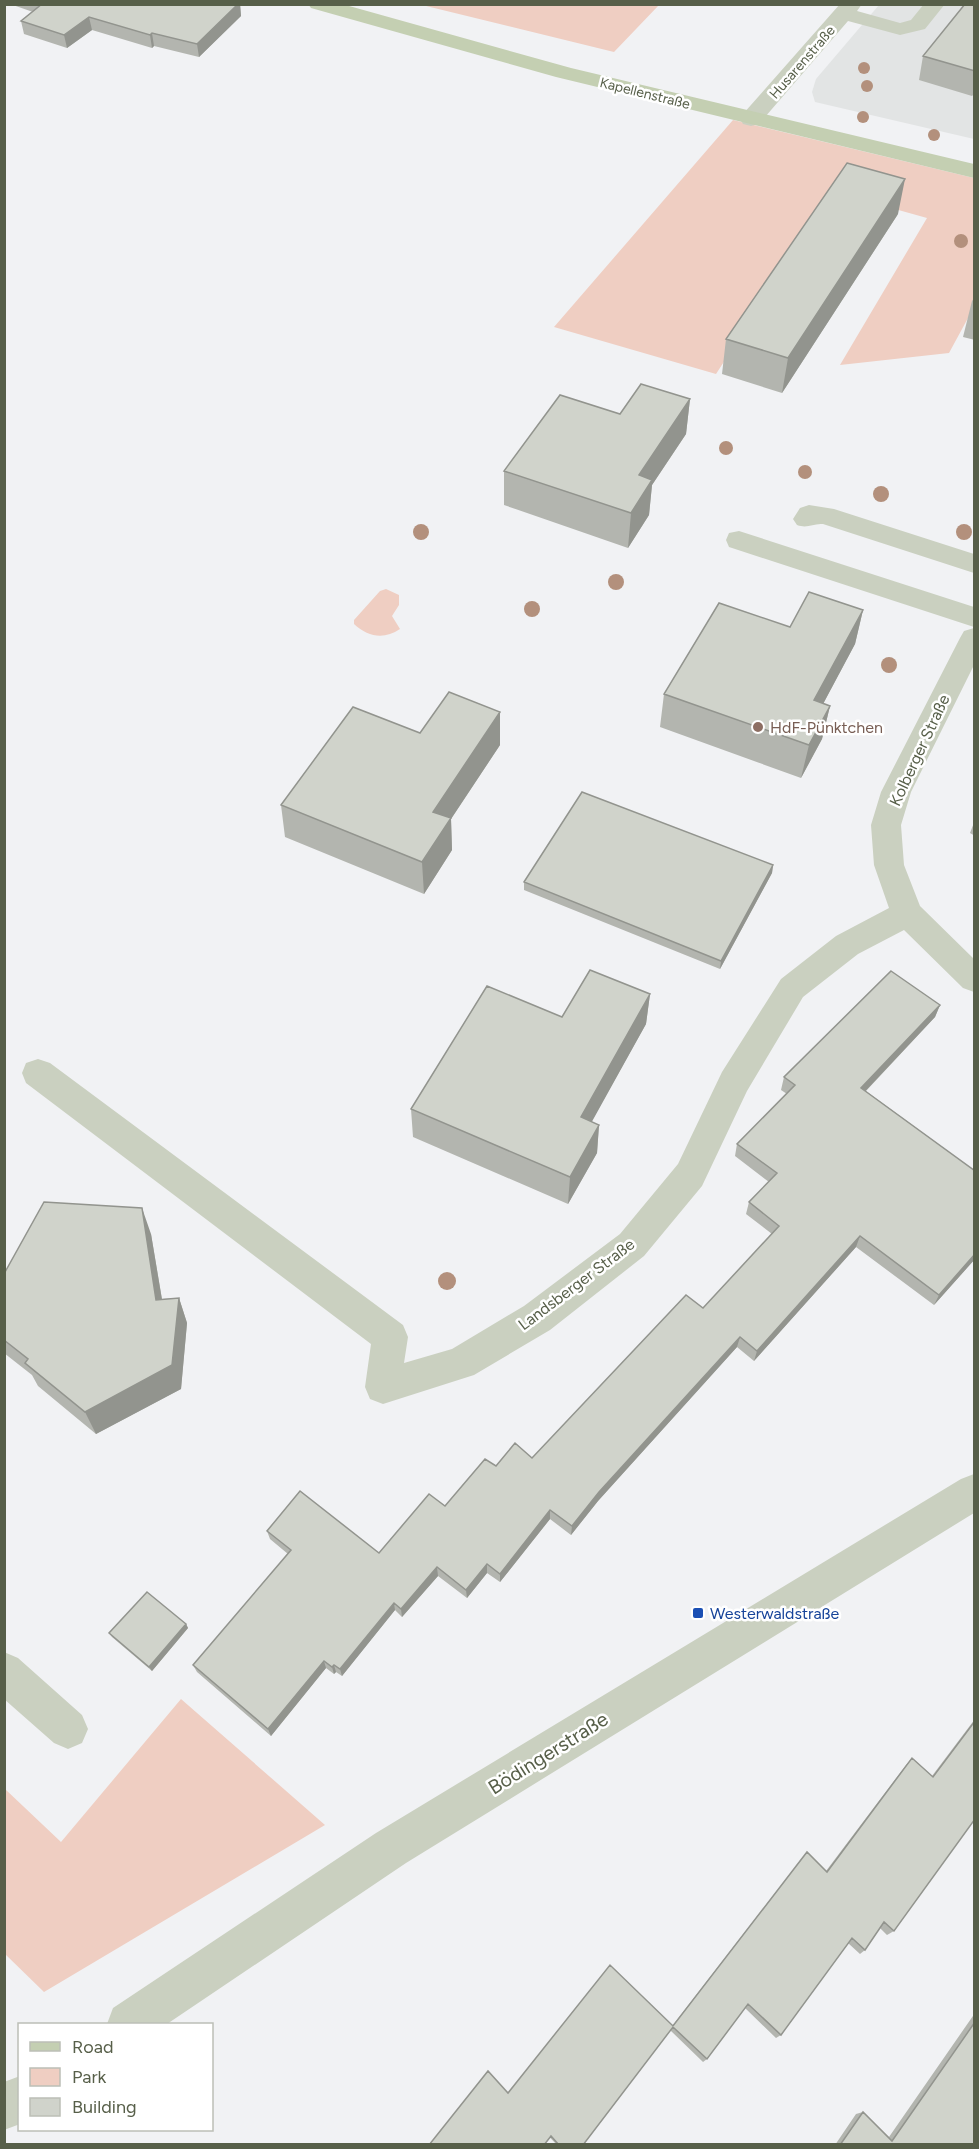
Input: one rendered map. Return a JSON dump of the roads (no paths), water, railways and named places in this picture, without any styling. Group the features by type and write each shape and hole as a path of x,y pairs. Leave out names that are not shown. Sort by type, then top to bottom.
{"main road":[{"name":"Kapellenstraße","path":"318,4 485,52 752,119 975,171"}],"street":[{"path":"848,9 900,29 918,25 934,4"},
{"name":"Husarenstraße","path":"752,119 848,9"},
{"path":"806,519 809,514 825,514 975,564"},
{"path":"739,540 975,617"},
{"name":"Kolberger Straße","path":"975,638 896,792 886,825 889,865 907,913 975,979"},
{"name":"Landsberger Straße","path":"38,1073 390,1337 383,1387 461,1364 537,1318 632,1245 690,1175 734,1082 792,988 848,945 907,913"},
{"name":"Bödingerstraße","path":"132,2023 391,1848 975,1492"},
{"path":"4,1672 68,1729"},
{"path":"4,2108 18,2099"}],"place":[{"name":"HdF-Pünktchen","path":"758,727"},
{"name":"Westerwaldstraße","path":"698,1613"}]}
